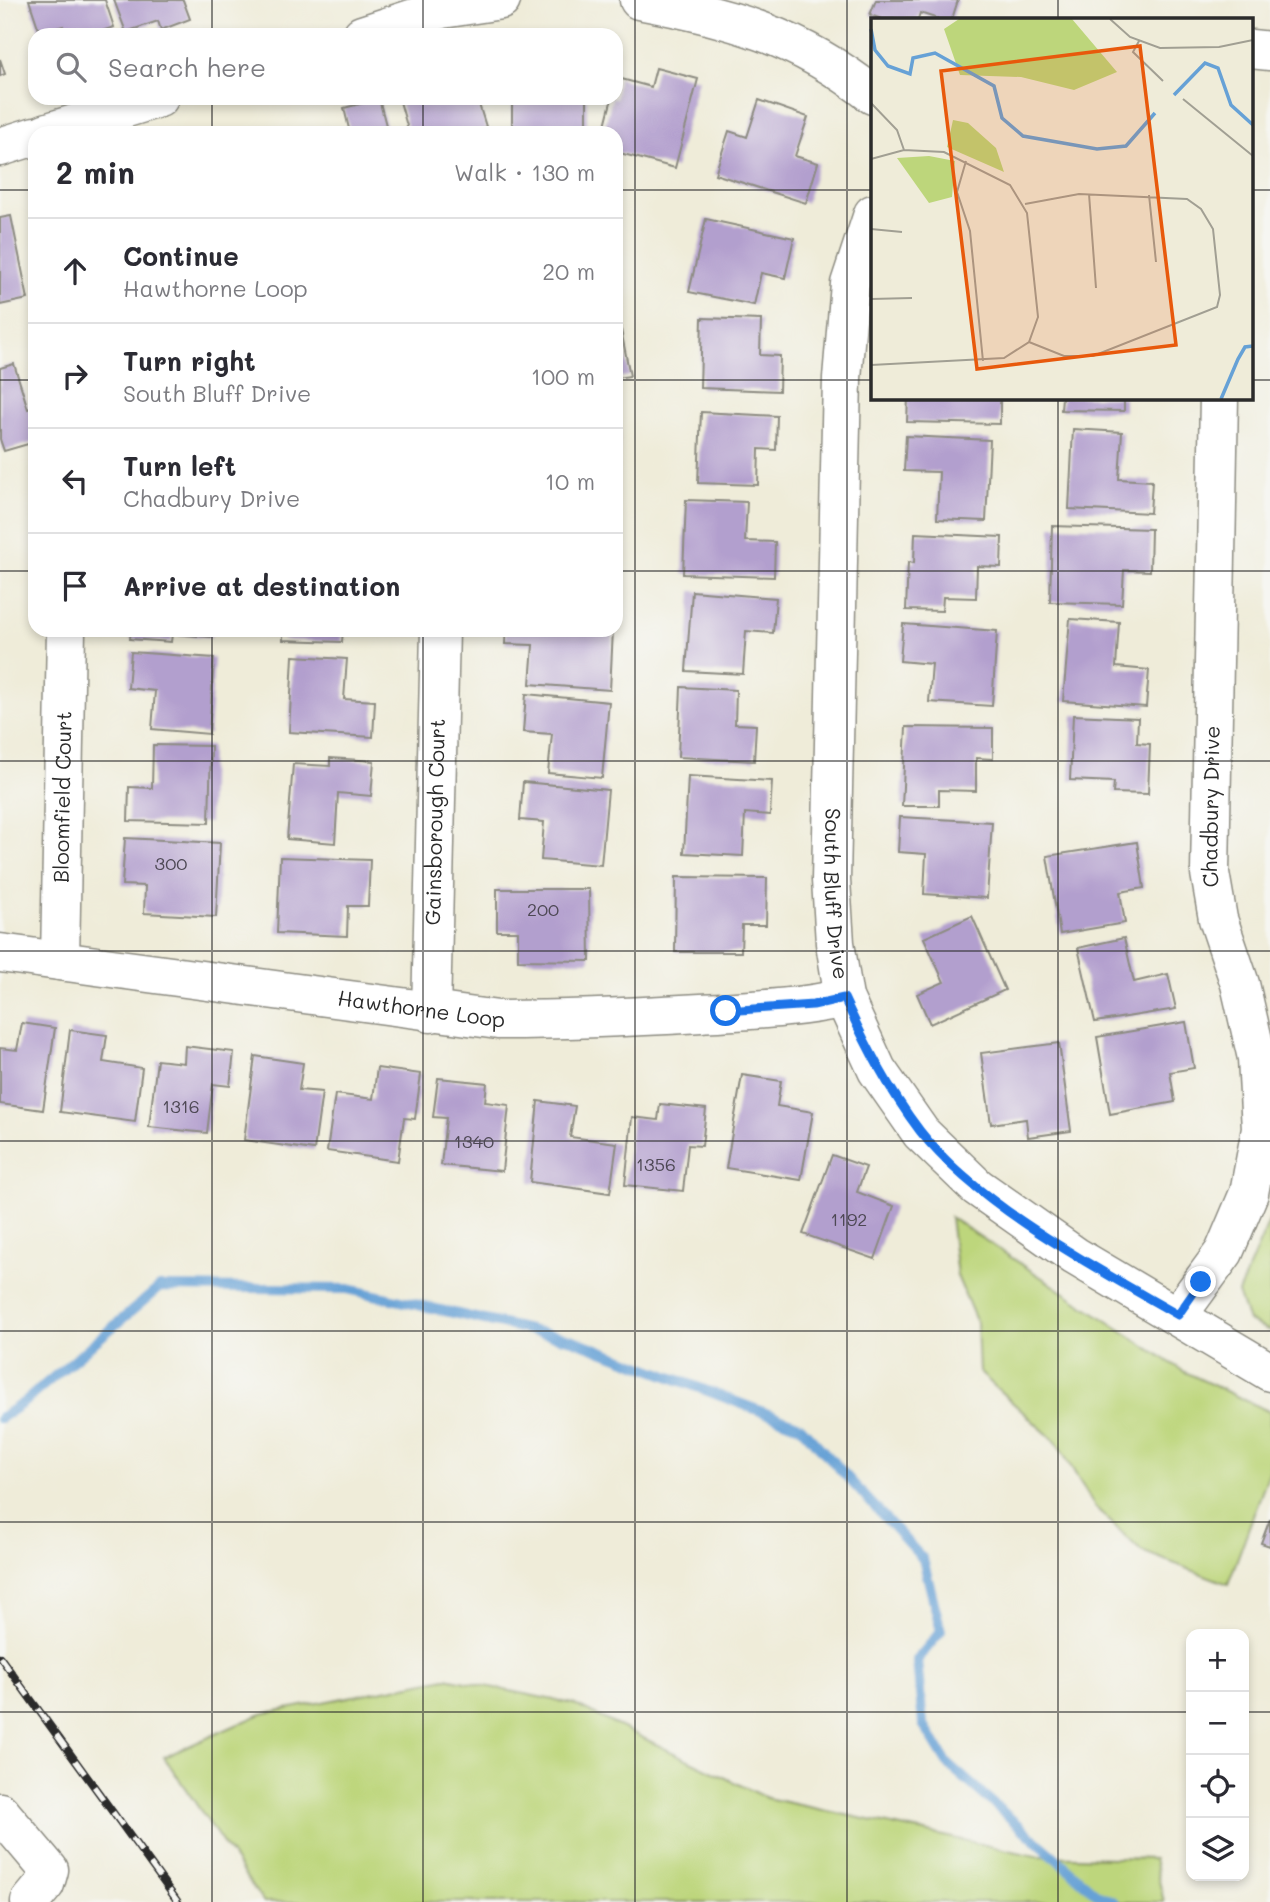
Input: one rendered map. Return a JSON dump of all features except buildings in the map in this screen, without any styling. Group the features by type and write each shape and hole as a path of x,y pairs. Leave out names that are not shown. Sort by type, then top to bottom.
{"street":[{"path":"384,28 442,9 501,0"},
{"path":"639,0 713,14 790,42 846,73 871,93"},
{"path":"1252,49 1270,51"},
{"path":"68,126 136,105"},
{"path":"0,147 28,138"},
{"name":"South Bluff Drive","path":"871,220 850,284 842,378 831,880 835,943 844,998 877,1070 921,1133 977,1187 1075,1256 1270,1372"},
{"name":"Chadbury Drive","path":"1178,1315 1224,1252 1249,1193 1261,1129 1257,1058 1240,984 1218,919 1210,873 1219,399"},
{"name":"Bloomfield Court","path":"60,961 66,637"},
{"name":"Gainsborough Court","path":"431,1013 440,637"},
{"name":"Hawthorne Loop","path":"0,953 498,1020 580,1020 813,1005 844,998"},
{"path":"0,1812 49,1870 46,1884 30,1902"}],"green space":[{"path":"950,1217 1183,1371 1270,1412 1270,1470 1228,1584 1141,1551 1095,1507 1057,1443 979,1372 977,1323 957,1276"},
{"path":"1270,1219 1270,1331 1248,1321 1238,1293"},
{"path":"446,1678 573,1704 767,1798 1036,1856 1154,1859 1164,1902 263,1902 164,1757 261,1714"}],"waterway":[{"path":"0,1418 23,1403 160,1287 348,1289 573,1340 800,1426 923,1559 941,1631 917,1660 923,1724 947,1763 1097,1894 1114,1902"}],"railway":[{"path":"0,1657 178,1902"}],"route":[{"path":"726,1011 813,1005 844,998 877,1070 921,1133 977,1187 1075,1256 1178,1315 1201,1282"}]}
